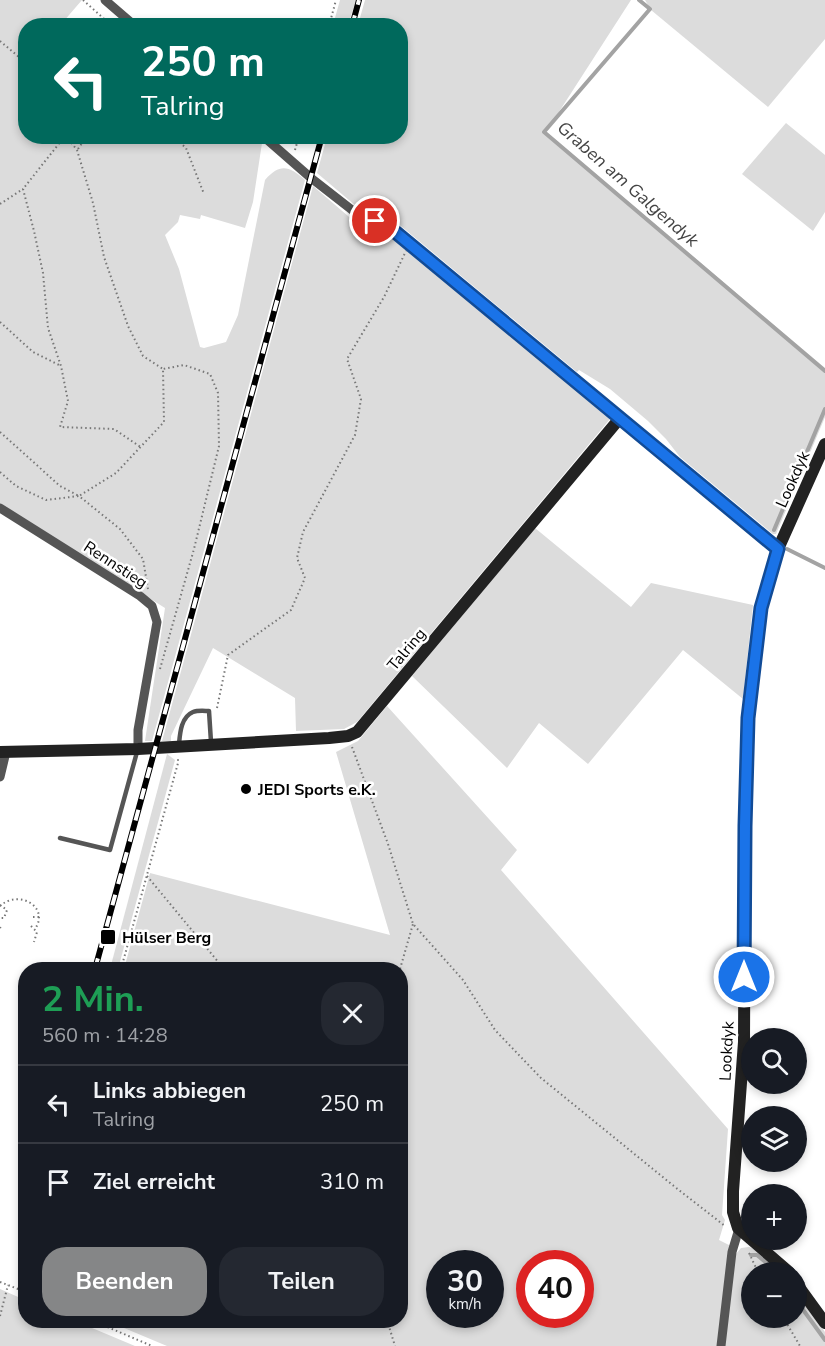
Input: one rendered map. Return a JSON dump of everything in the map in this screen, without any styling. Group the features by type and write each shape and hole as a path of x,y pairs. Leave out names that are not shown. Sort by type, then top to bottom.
{"street":[{"path":"105,0 126,18"},
{"path":"272,144 361,217 388,226 410,243 778,549"},
{"name":"Talring","path":"348,736 357,732 365,724 620,418"},
{"name":"Lookdyk","path":"721,1346 732,1252 738,1232 733,1212 733,1191 744,1042 748,718 761,608 778,549 825,444"},
{"name":"Rennstieg","path":"0,508 140,596 152,606 157,622 138,729 138,749"},
{"path":"0,777 3,752 138,749 348,736"},
{"path":"738,1228 779,1262"},
{"path":"807,1298 825,1323"}],"lane":[{"path":"178,746 181,727 186,717 194,711 209,711 211,745"},
{"path":"60,838 110,850 138,749"}],"path":[{"path":"83,0 103,18"},
{"path":"331,18 336,0"},
{"path":"0,41 18,56"},
{"path":"0,204 23,189 59,144"},
{"path":"72,144 77,150 93,203 104,257 128,326 143,356 163,369 184,365 210,374 218,393 219,446 194,549 157,678"},
{"path":"77,150 81,144"},
{"path":"180,144 186,148 204,194"},
{"path":"292,162 297,144"},
{"path":"23,189 43,273 48,328 62,366 68,400 60,427 114,429 142,448"},
{"path":"209,711 217,709 228,656 291,610 305,578 297,558 303,532 355,435 361,399 347,359 384,297 410,243"},
{"path":"0,322 33,352 62,366"},
{"path":"0,472 16,486 46,500 79,496 116,473 164,422 163,369"},
{"path":"0,432 60,486 79,496 120,529 143,559 152,606"},
{"path":"348,736 388,844 413,924 464,980 495,1030 541,1078 729,1229 733,1231 738,1228"},
{"path":"123,962 178,763 178,746"},
{"path":"147,876 218,962"},
{"path":"0,918 4,918 7,910 0,906 8,900 22,899 34,906 39,917 35,929"},
{"path":"33,917 39,917"},
{"path":"402,962 413,924"},
{"path":"31,926 37,932 34,942"},
{"path":"0,1282 18,1289"},
{"path":"0,1316 8,1286"},
{"path":"110,1328 152,1346"},
{"path":"389,1328 395,1346"},
{"path":"789,1328 800,1346"}],"shaded area":[{"path":"0,0 82,0 66,18 18,18 18,144 262,144 253,202 245,228 201,215 200,219 180,215 178,222 165,235 179,269 200,347 226,342 238,315 265,180 275,171 285,168 305,180 152,741 145,741 165,608 0,504"},
{"path":"340,0 356,0 350,18 335,18"},
{"path":"365,0 631,0 546,132 825,368 825,417 776,534 773,534 680,457 648,421 610,389 579,370 577,372 372,202 363,212 317,173 325,144 408,144 408,18 360,18"},
{"path":"645,0 825,0 825,39 768,107 651,10"},
{"path":"786,123 825,155 825,212 813,231 742,174"},
{"path":"313,186 369,234 377,225 610,419 357,722 344,729 296,731 295,698 213,648 171,736 171,741 162,741"},
{"path":"535,528 631,607 651,583 753,605 743,699 683,650 588,764 539,723 507,768 412,676"},
{"path":"387,706 517,850 501,870 728,1129 722,1215 725,1220 719,1240 731,1246 718,1346 167,1346 124,1328 408,1328 408,962 126,962 150,873 390,935 336,752 358,741"},
{"path":"167,754 175,760 120,962 112,962"},
{"path":"741,1248 741,1250 757,1250 770,1262 741,1262 741,1328 807,1328 807,1307 825,1332 825,1346 724,1346 735,1255"},
{"path":"0,1289 18,1297 18,1328 92,1328 135,1346 0,1346"}],"waterway":[{"name":"Graben am Galgendyk","path":"639,0 650,9 544,132 825,371"},
{"name":"Graben am Galgendyk","path":"774,530 825,409"},
{"name":"Graben am Galgendyk","path":"787,549 825,568"},
{"path":"751,1255 757,1255 765,1262"},
{"path":"807,1315 825,1340"}],"railway":[{"path":"354,18 359,0"},
{"path":"97,962 320,144"}],"place":[{"name":"JEDI Sports e.K.","path":"246,789"},
{"name":"Hülser Berg","path":"108,937"}],"route":[{"path":"375,221 388,226 778,549 761,608 748,718 744,977"}]}
